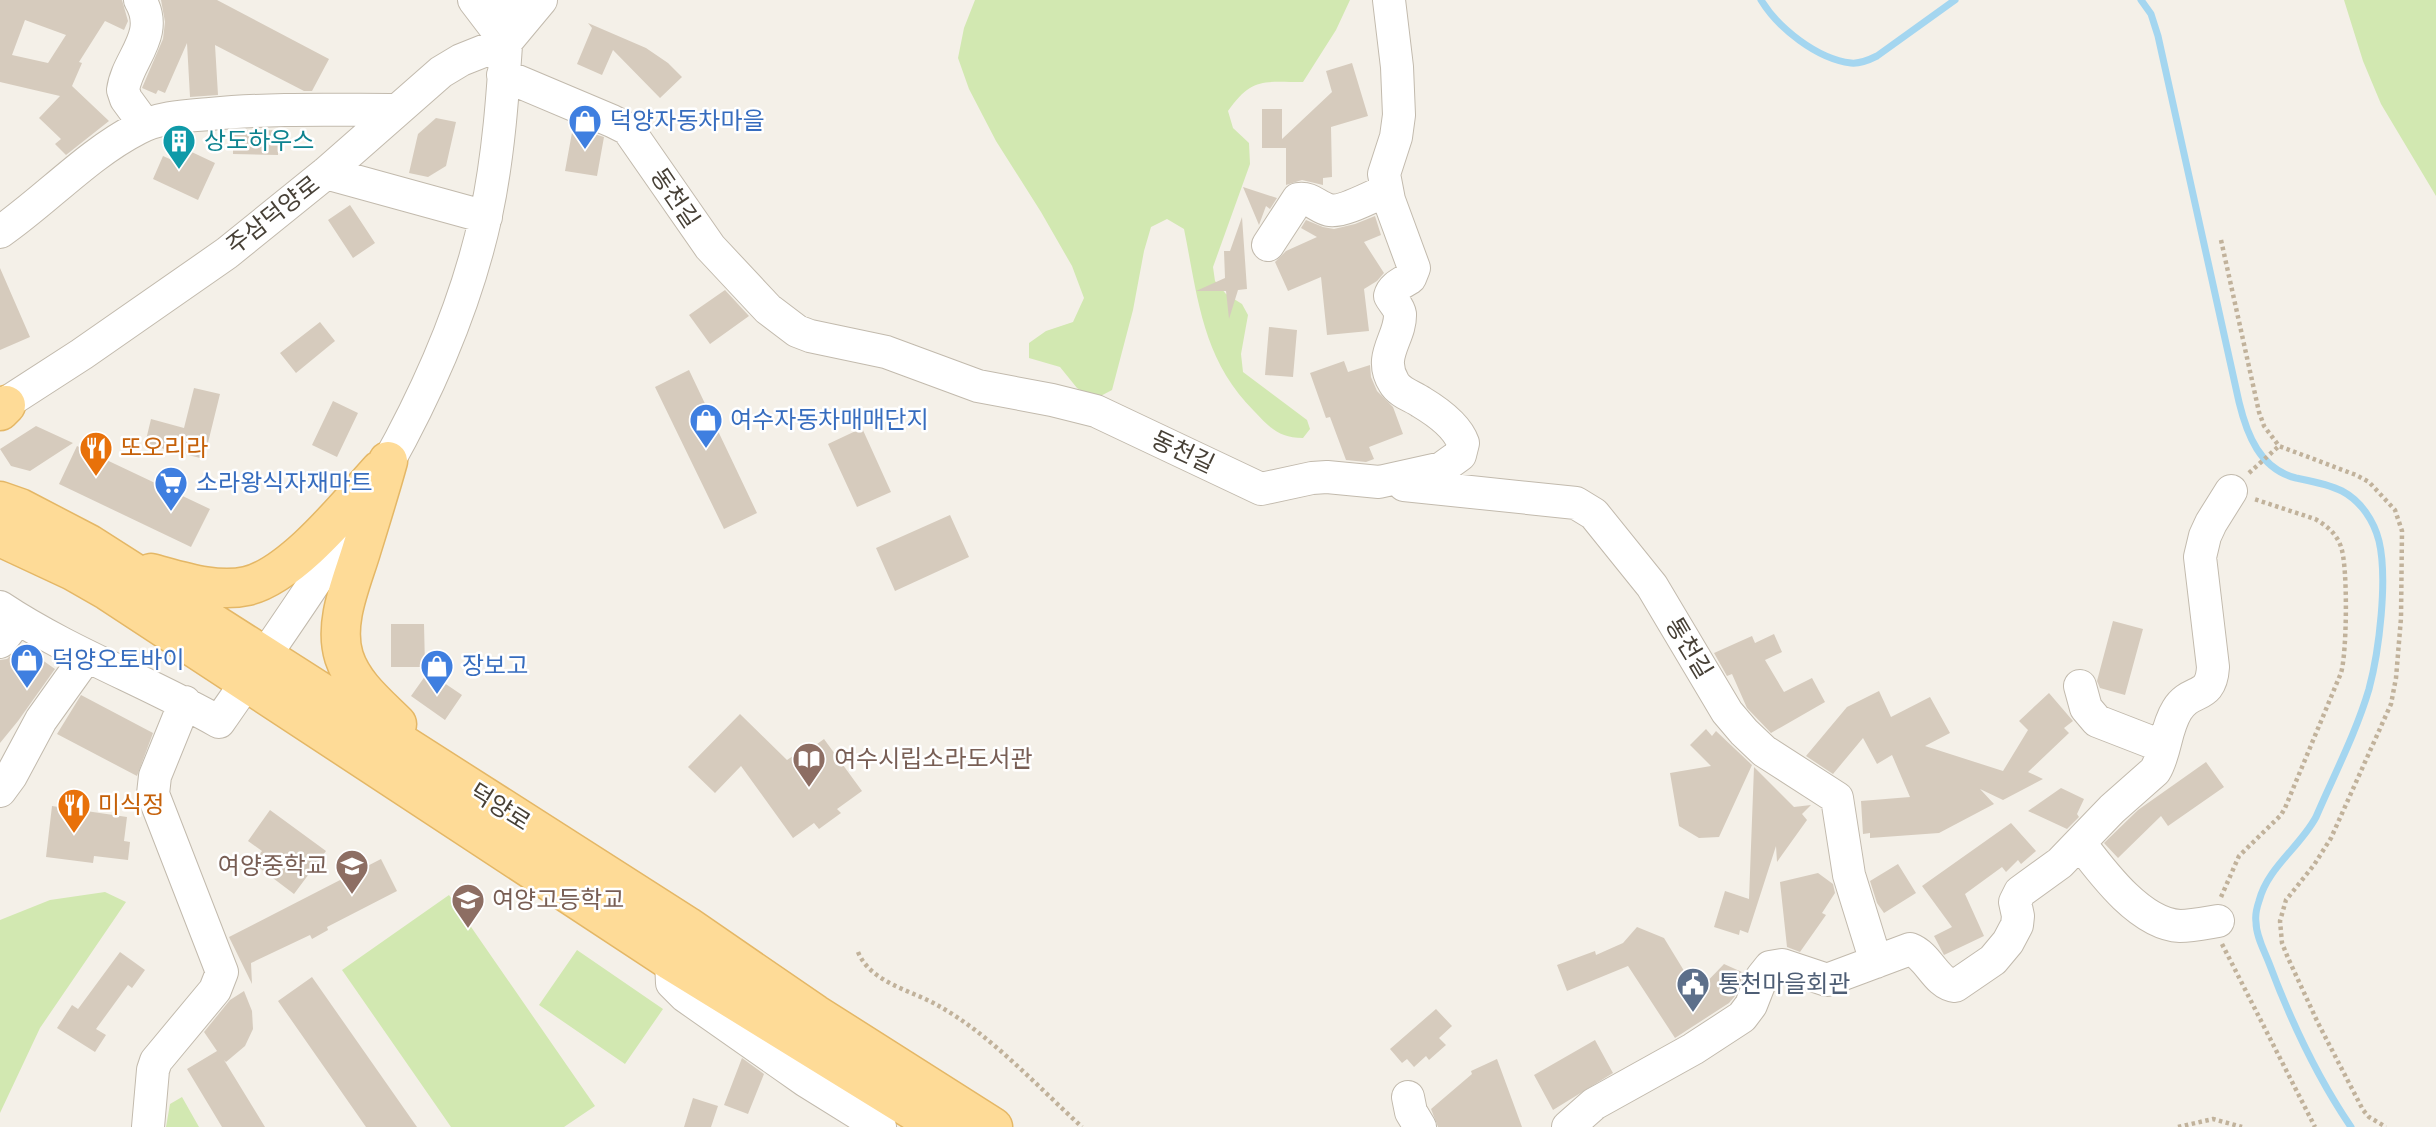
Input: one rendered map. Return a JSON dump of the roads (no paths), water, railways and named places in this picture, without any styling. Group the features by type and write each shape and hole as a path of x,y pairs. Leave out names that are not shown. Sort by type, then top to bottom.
{"main road":[{"path":"119,563 212,587 245,587 261,582 276,574 310,545 388,461"},
{"path":"388,461 342,617 344,656 364,691 454,778"},
{"name":"덕양로","path":"3,509 89,544 119,563 256,669 671,961 940,1127"},
{"name":"덕양로","path":"3,509 89,580 454,778 687,926 814,1014 993,1127"},
{"path":"671,961 687,926"}],"street":[{"path":"140,0 146,19 144,42 123,90 126,99 145,125"},
{"path":"474,0 506,42"},
{"path":"6,623 185,702 219,722 363,505 425,390 458,311 486,217 493,182 509,0"},
{"path":"506,42 541,0"},
{"name":"동천길","path":"503,75 628,129 710,247 768,309 797,331 886,352 978,386 1096,411 1261,489 1326,477 1379,482 1442,468 1460,455 1463,443 1457,430 1392,382 1388,351 1400,315 1390,296 1398,285 1410,278 1414,268 1401,237 1387,190 1384,169 1396,136 1399,115 1389,0"},
{"name":"주삼덕양로","path":"1,404 227,253 326,173 449,66 506,42"},
{"path":"2,227 110,146 145,125 180,116 239,111 397,110"},
{"path":"326,173 486,217"},
{"path":"1268,245 1298,199 1306,198 1325,209 1334,210 1387,190"},
{"name":"통천길","path":"1379,482 1576,503 1594,514 1652,586 1727,712 1744,732 1764,751 1838,798 1849,875 1876,962"},
{"path":"1568,1127 1594,1104 1693,1049 1742,1017 1770,967 1782,965 1827,980 1910,949 1923,958 1948,986 1959,985 1993,960 2013,934 2018,916 2016,897 2060,863 2112,809 2155,771 2177,710 2189,698 2207,689 2213,677 2200,557 2211,523 2235,487"},
{"path":"0,791 41,720 86,657"},
{"path":"2080,686 2086,708 2097,721 2164,747"},
{"path":"148,1127 156,1060 215,990 222,972 153,794 155,776 185,702"},
{"path":"2080,843 2113,887 2154,917 2177,926 2218,921"},
{"path":"671,961 672,983 685,996 806,1081 880,1127"},
{"path":"1408,1097 1410,1112 1420,1127"}],"waterway":[{"path":"1761,0 1777,21 1812,49 1838,60 1854,63 1877,56 1955,0"},
{"path":"2141,0 2151,14 2158,36 2246,427 2257,449 2273,467 2296,478 2331,486 2355,500 2374,526 2382,557 2379,636 2373,674 2364,705 2316,817 2269,878 2263,889 2256,917 2257,932 2295,1026 2351,1127"}],"place":[{"name":"덕양자동차마을","path":"585,151"},
{"name":"상도하우스","path":"179,171"},
{"name":"여수자동차매매단지","path":"706,450"},
{"name":"또오리라","path":"96,478"},
{"name":"소라왕식자재마트","path":"171,513"},
{"name":"덕양오토바이","path":"27,690"},
{"name":"장보고","path":"437,696"},
{"name":"여수시립소라도서관","path":"809,789"},
{"name":"미식정","path":"74,835"},
{"name":"여양중학교","path":"352,896"},
{"name":"여양고등학교","path":"468,930"},
{"name":"통천마을회관","path":"1693,1014"}]}
